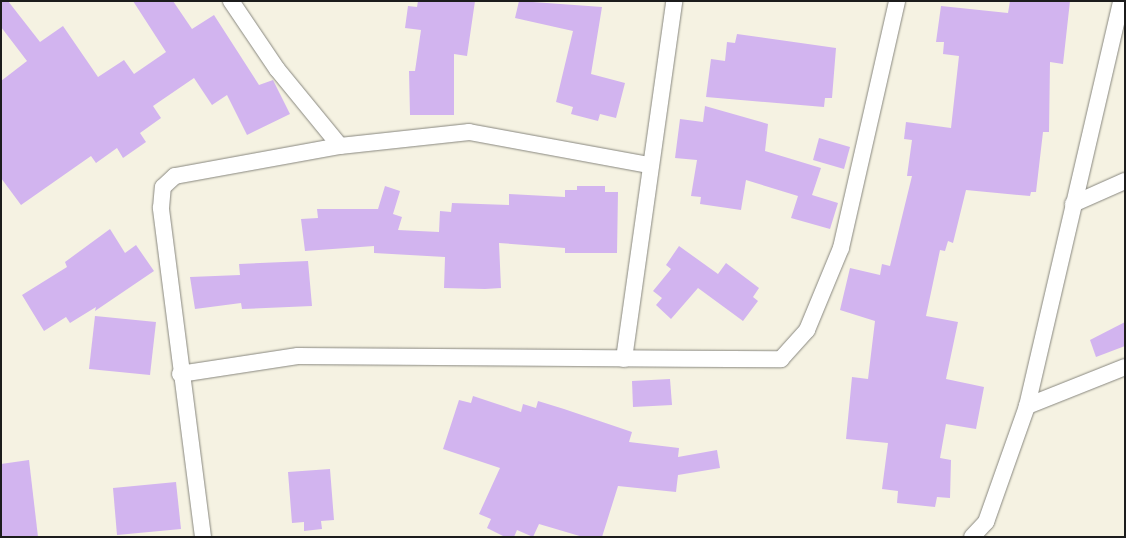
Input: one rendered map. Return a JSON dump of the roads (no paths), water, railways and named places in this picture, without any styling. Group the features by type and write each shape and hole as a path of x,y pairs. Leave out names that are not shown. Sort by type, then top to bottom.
{"street":[{"path":"231,1 277,69 340,146"},
{"path":"624,359 648,165 674,1"},
{"path":"180,374 298,356 500,354 624,359 781,359 807,330 841,248 897,1"},
{"path":"972,537 986,522 1026,406 1121,1"},
{"path":"203,537 180,374 162,208 163,187 175,176 340,146 469,132 648,165"},
{"path":"1073,204 1125,181"},
{"path":"1026,406 1125,367"}]}
